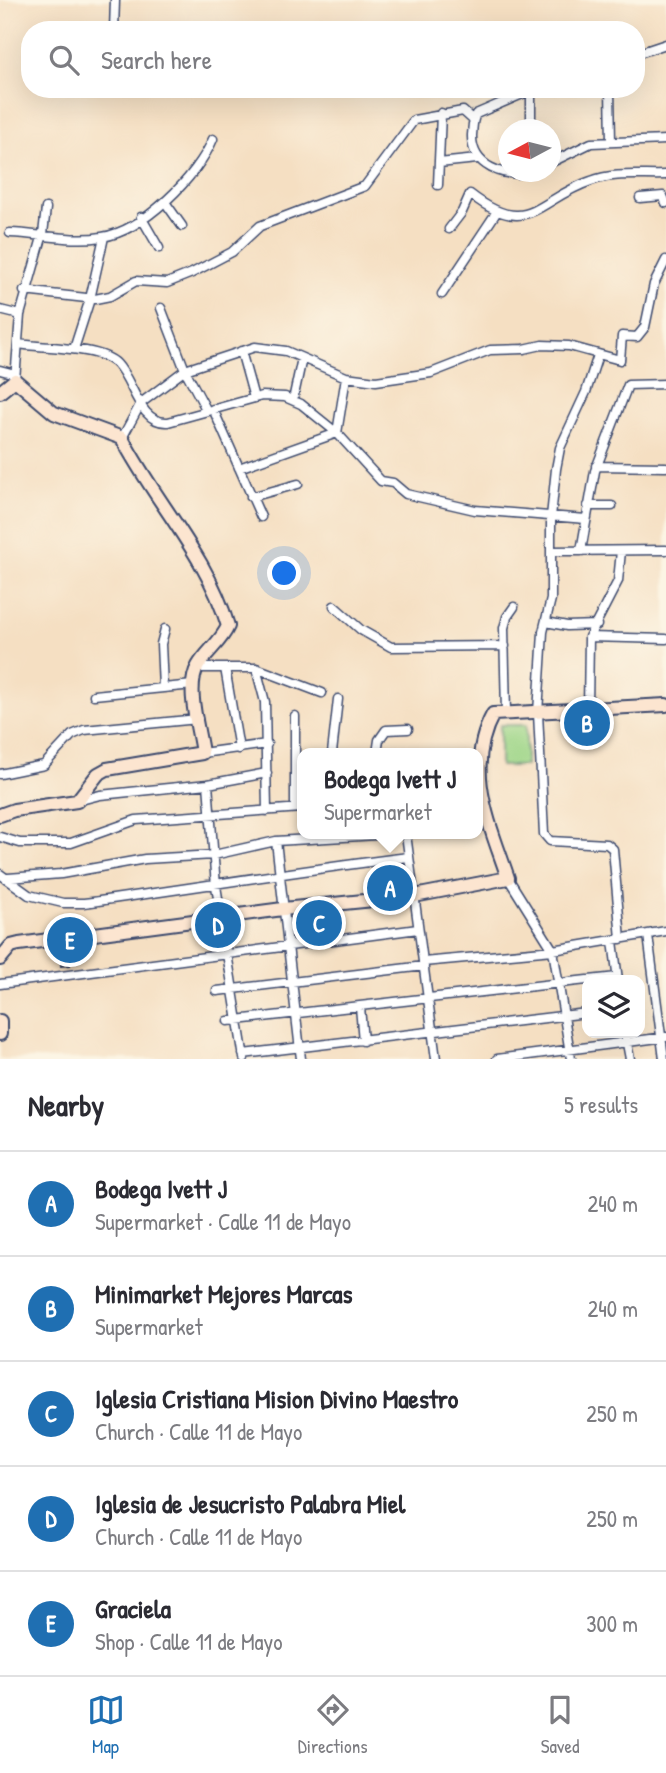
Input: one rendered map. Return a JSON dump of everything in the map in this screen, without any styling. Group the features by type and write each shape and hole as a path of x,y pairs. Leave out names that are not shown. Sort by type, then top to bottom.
{"street":[{"path":"114,21 115,0"},
{"path":"645,51 666,44"},
{"path":"477,159 472,146 473,120 482,110 512,98"},
{"path":"531,119 532,98"},
{"path":"610,98 611,142"},
{"path":"24,291 90,299 110,296 136,281 167,283 232,252 261,226 359,190 373,180 410,122 441,113 463,111 473,120"},
{"path":"438,186 441,113"},
{"path":"10,233 81,239 120,232 165,202 198,166 213,139"},
{"path":"561,158 591,143 666,140"},
{"path":"439,163 477,159 498,168"},
{"path":"449,229 462,212 470,194 496,213 525,214 543,208 588,181 600,178 666,176"},
{"path":"640,198 663,196 666,202"},
{"path":"165,202 181,226"},
{"path":"0,392 15,377 24,291 43,234 46,208"},
{"path":"442,294 496,213"},
{"path":"141,217 159,248"},
{"path":"74,349 90,299 104,237"},
{"path":"122,438 141,403 185,370 255,347 286,351 346,377 376,381 431,373 490,350 524,349 542,345 569,346 621,360 622,337 640,334 645,327 654,284 666,260"},
{"path":"161,308 185,370 210,410 261,517"},
{"path":"0,310 20,315"},
{"path":"18,345 74,349 111,359 121,369 150,418 158,422 254,398 277,395 293,400 337,433 380,481 393,483 406,494 475,510 586,519"},
{"path":"241,351 254,398"},
{"path":"598,355 586,392 560,448 551,517 551,598 546,622 538,713 544,834 550,841 607,844 613,849 617,975"},
{"path":"293,400 302,358"},
{"path":"0,370 15,377 54,413 122,438 140,474 178,523 228,626 223,637 197,668 193,685 202,753"},
{"path":"337,433 346,377"},
{"path":"582,551 596,466 628,385 666,384"},
{"path":"239,468 337,433"},
{"path":"596,466 666,467"},
{"path":"251,497 298,484"},
{"path":"588,506 612,506"},
{"path":"551,551 666,550"},
{"path":"588,709 589,637 618,580 621,551"},
{"path":"334,606 361,630 391,647 505,646"},
{"path":"506,713 507,617 514,607"},
{"path":"546,622 567,626 597,625"},
{"path":"163,688 161,644 165,629"},
{"path":"589,637 666,639"},
{"path":"197,668 257,668 322,693"},
{"path":"225,668 239,749"},
{"path":"257,668 265,702 267,811"},
{"path":"94,695 193,685"},
{"path":"333,748 338,699"},
{"path":"481,748 485,729 493,715 666,705"},
{"path":"295,716 297,762"},
{"path":"0,774 44,765 72,735 84,730 198,719"},
{"path":"378,748 379,740 386,730 408,729"},
{"path":"77,801 98,774 107,769 267,744"},
{"path":"0,815 100,795 208,784 267,773"},
{"path":"208,784 216,886 244,1056 582,1014"},
{"path":"483,801 508,878 553,950 570,1054"},
{"path":"0,837 20,843 71,843 136,820 297,808"},
{"path":"4,876 61,874 145,859 214,855 275,841 309,839"},
{"path":"407,839 436,1059"},
{"path":"275,841 301,1059"},
{"path":"4,876 29,895 63,903 216,886 279,873 409,857"},
{"path":"0,959 11,946 19,944 284,909 414,896 508,878"},
{"path":"0,984 418,929"},
{"path":"217,991 553,950 666,931"},
{"path":"648,935 664,1038 664,1059"},
{"path":"228,1021 582,981"},
{"path":"360,1007 363,1041"},
{"path":"0,1021 0,1034"},
{"path":"626,1038 629,1059"},
{"path":"497,1059 570,1054 627,1042 664,1038"}],"green space":[{"path":"500,725 526,725 526,766 500,766"}],"building":[{"path":"583,720 591,720 593,744 584,745"},
{"path":"392,866 395,889 385,890 382,867"},
{"path":"322,914 325,933 316,935 313,915"},
{"path":"68,946 70,965 61,966 59,947"}],"place":[{"name":"Minimarket Mejores Marcas","path":"587,723"},
{"name":"Bodega Ivett J","path":"390,888"},
{"name":"Iglesia Cristiana Mision Divino Maestro","path":"319,923"},
{"name":"Iglesia de Jesucristo Palabra Miel","path":"218,925"},
{"name":"Graciela","path":"70,940"}]}
